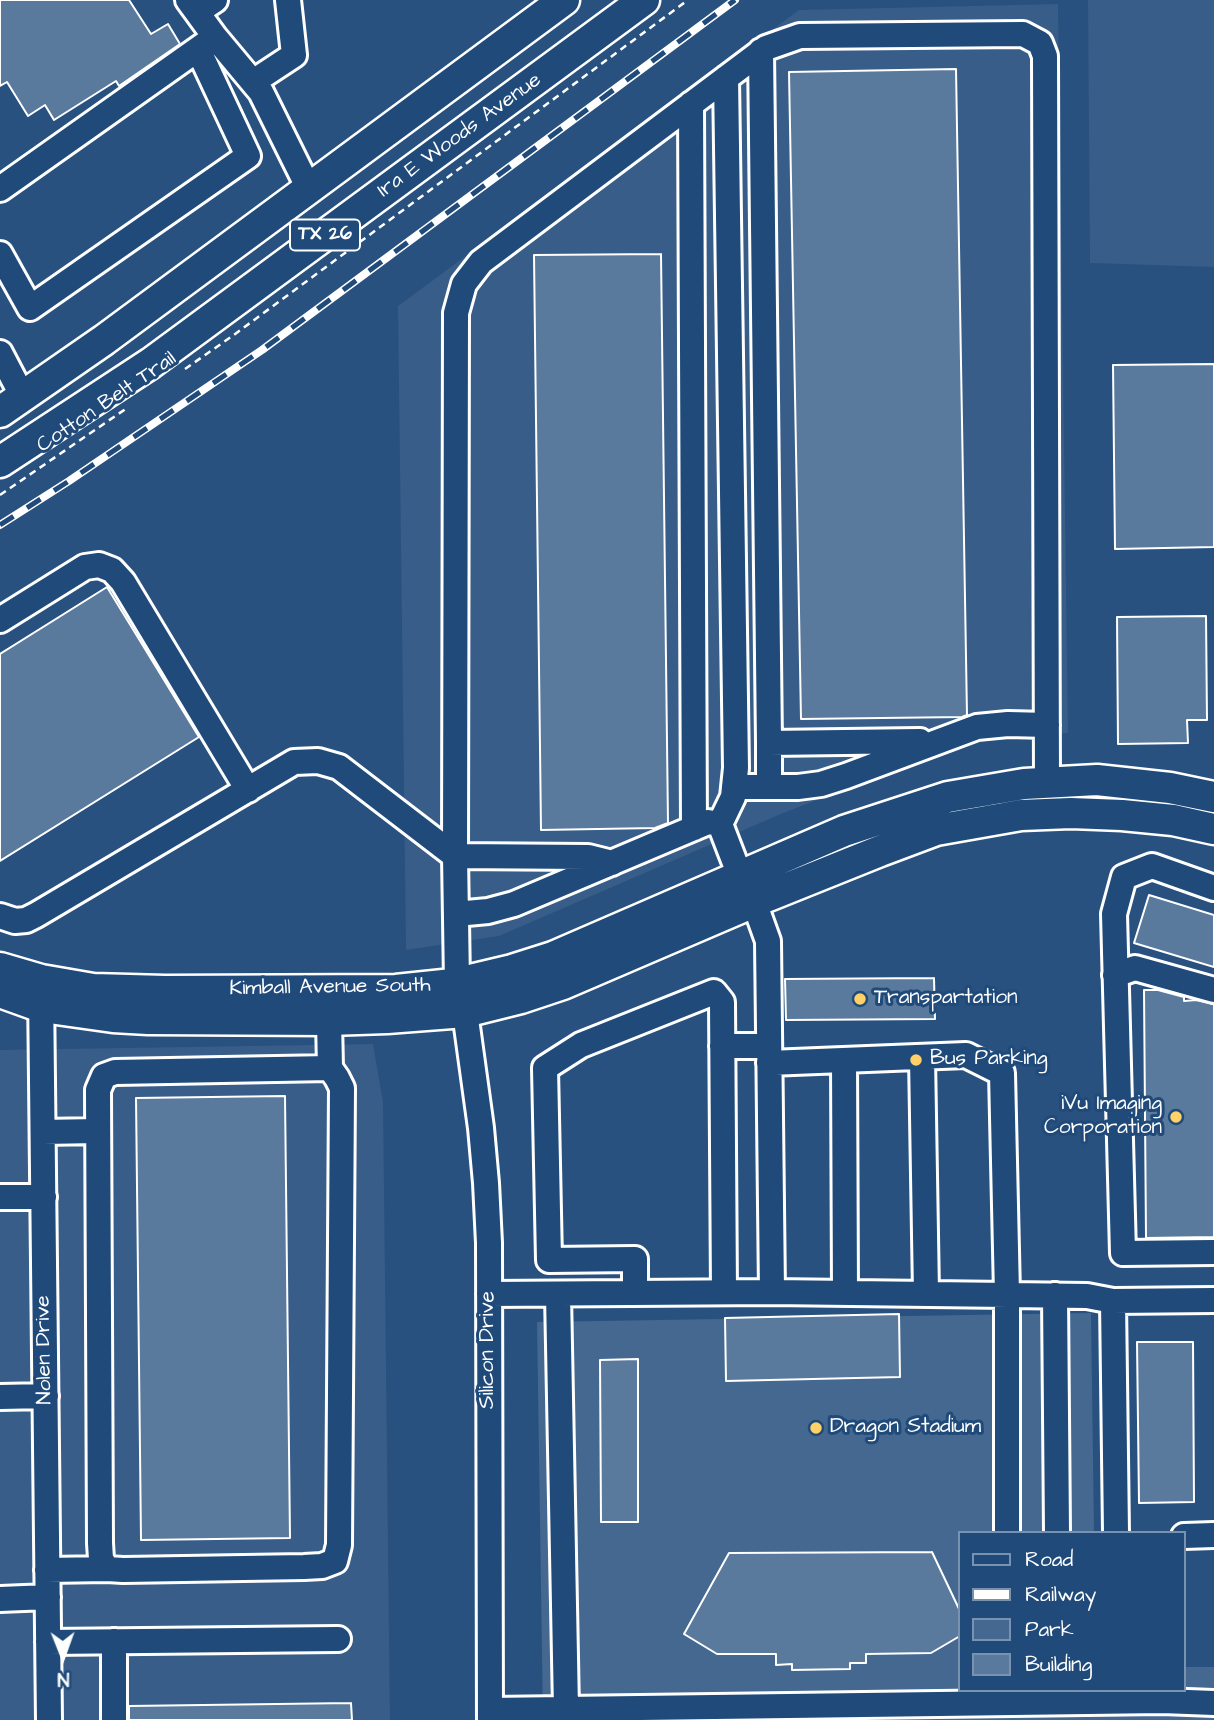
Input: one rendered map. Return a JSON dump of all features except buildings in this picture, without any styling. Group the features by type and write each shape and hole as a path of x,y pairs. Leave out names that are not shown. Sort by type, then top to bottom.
{"main road":[{"name":"TX 26","path":"12,405 564,0"},
{"name":"Ira E Woods Avenue","path":"0,462 151,363 644,0"},
{"path":"315,185 348,219"},
{"name":"Kimball Avenue South","path":"0,992 41,994 93,989 396,990 457,983 553,957 844,831 948,797 1024,784 1097,780 1212,790"},
{"path":"1047,783 1049,814"},
{"name":"Kimball Avenue South","path":"0,968 41,994 113,1017 148,1020 329,1020 465,1012 563,984 754,902 936,830 1021,815 1070,813 1173,820 1214,829"},
{"path":"740,876 754,902"}],"street":[{"path":"253,82 294,55 288,0"},
{"path":"0,254 30,307 248,156 206,43 200,4"},
{"name":"Silicon Drive","path":"490,1715 489,1294 486,1183 465,1012 457,983 456,313 464,284 481,262 766,48 800,36 1023,34 1041,43 1045,56 1047,725"},
{"path":"206,43 253,82 261,92 315,185"},
{"path":"3,180 206,43"},
{"path":"761,51 769,787"},
{"path":"726,78 736,768 733,797 720,824 740,876"},
{"path":"691,104 694,828"},
{"path":"0,353 12,405"},
{"path":"730,369 764,369"},
{"path":"693,557 733,557"},
{"path":"0,620 85,567 99,565 112,570 123,582 248,790"},
{"path":"734,787 798,787 821,784 976,727 1008,724 1047,725 1047,783"},
{"path":"769,743 938,741"},
{"path":"0,916 15,921 36,915 294,762 317,761 339,767 455,856 588,857 612,863"},
{"path":"456,914 488,911 514,904 708,822 720,824"},
{"path":"1214,888 1152,866 1124,877 1114,914 1123,1253 1214,1252"},
{"path":"754,902 768,941 772,1292"},
{"path":"1115,975 1135,968 1214,990"},
{"path":"635,1293 635,1259 549,1260 545,1068 581,1045 714,992 722,1002 724,1292"},
{"name":"Nolen Drive","path":"41,994 49,1720"},
{"path":"47,1570 304,1567 335,1562 339,1545 342,1088 330,1068 329,1020"},
{"path":"722,1046 769,1054 844,1060 966,1055 1002,1073 1007,1294 1007,1531"},
{"path":"922,1057 926,1293"},
{"path":"844,1060 845,1293"},
{"path":"107,1569 101,1559 100,1543 97,1131 98,1090 104,1076 115,1072 330,1068"},
{"path":"43,1132 97,1131"},
{"path":"0,1197 44,1197"},
{"path":"489,1294 926,1293 1087,1296 1113,1301 1214,1300"},
{"path":"558,1294 566,1709"},
{"path":"1055,1295 1057,1531"},
{"path":"1113,1301 1116,1531"},
{"path":"0,1397 46,1396"},
{"path":"1186,1536 1214,1535"},
{"path":"0,1599 48,1597"},
{"path":"48,1642 338,1639"},
{"path":"114,1641 114,1720"},
{"path":"490,1715 566,1709 658,1714 970,1712 1008,1704 1057,1704 1105,1711 1199,1709"}],"path":[{"name":"Cotton Belt Trail","path":"176,374 231,337 688,0"},
{"name":"Cotton Belt Trail","path":"0,495 132,404"}],"shaded area":[{"path":"1088,0 1214,0 1214,267 1090,263"},
{"path":"1058,4 1068,733 976,738 781,814 499,936 406,950 398,306 799,10"},
{"path":"373,1044 383,1102 390,1720 0,1720 0,1050"}],"green space":[{"name":"Dragon Stadium","path":"1091,1313 1094,1531 958,1531 958,1692 1186,1692 1186,1667 1214,1667 1214,1720 543,1720 537,1322"}],"railway":[{"path":"0,525 262,350 735,0"}],"place":[{"name":"Transpartation","path":"860,999"},
{"name":"Bus Parking","path":"916,1060"},
{"name":"iVu Imaging Corporation","path":"1176,1117"},
{"name":"Dragon Stadium","path":"816,1428"}]}
